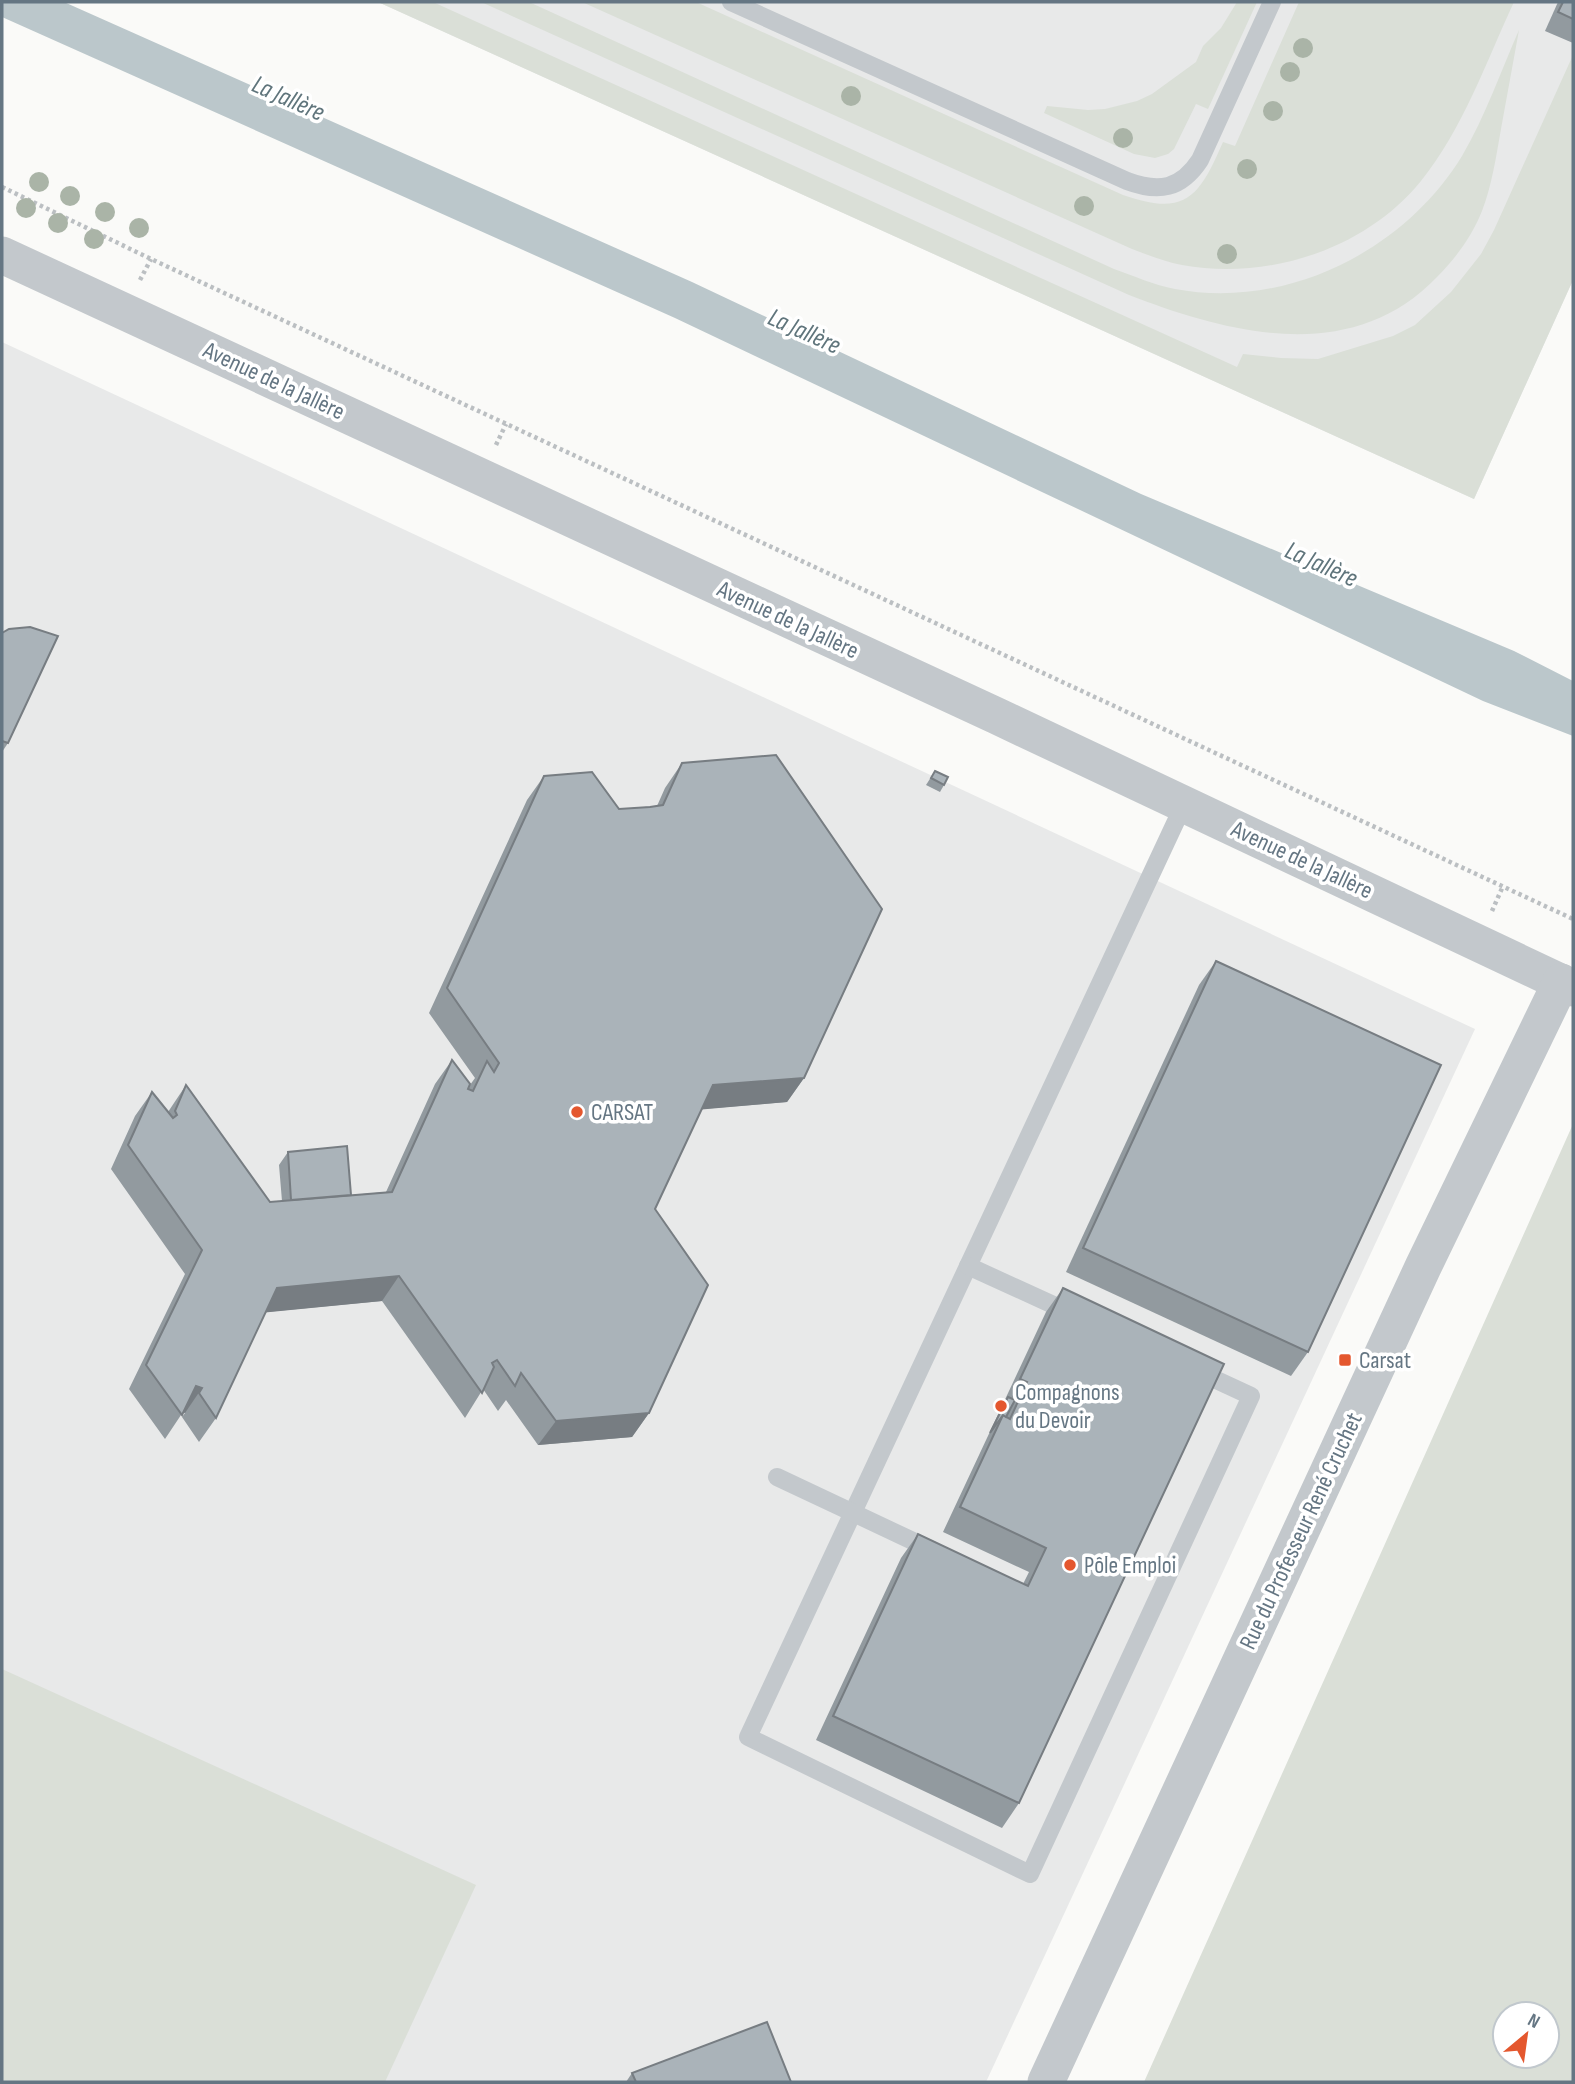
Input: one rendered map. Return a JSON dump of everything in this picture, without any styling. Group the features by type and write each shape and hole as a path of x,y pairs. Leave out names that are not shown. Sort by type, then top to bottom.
{"street":[{"name":"Avenue de la Jallère","path":"2,256 1184,804 1567,985"},
{"name":"Rue du Professeur René Cruchet","path":"1046,2082 1418,1279 1567,985"}],"lane":[{"path":"732,2 1127,181 1142,187 1158,188 1187,177 1200,160 1272,2"},
{"path":"1177,1362 1251,1396 1030,1874 748,1737 1184,804"},
{"path":"968,1266 1091,1323"},
{"path":"777,1477 952,1560"}],"path":[{"path":"2,187 151,259 1573,919"}],"shaded area":[{"path":"2,2 64,2 692,282 1141,494 1514,651 1573,681 1573,736 1483,701 675,318 2,17"},
{"path":"378,2 1573,2 1573,280 1474,499"},
{"path":"378,2 433,2 1237,367 1243,354 1318,359 1393,336 1415,325 1451,292 1481,254 1494,230 1573,55 1573,280 1474,499"},
{"path":"481,2 529,2 1114,269 1175,289 1217,293 1259,290 1299,281 1338,266 1375,245 1408,220 1438,190 1462,156 1519,30 1488,191 1478,220 1457,254 1437,277 1404,305 1367,323 1329,332 1289,334 1248,330 1208,321 1129,295"},
{"path":"582,2 696,2 1123,195 1162,204 1188,197 1206,177 1223,142 1235,146 1299,2 1514,2 1473,94 1449,140 1421,181 1398,205 1373,225 1344,242 1313,254 1281,263 1215,269 1176,264 1132,249"},
{"path":"1237,2 1257,2 1208,109 1196,104 1174,149 1168,154 1155,158 1134,154 1044,113 1047,106 1105,109 1137,101 1152,94 1196,62 1203,46 1221,28"},
{"path":"2,342 1475,1029 986,2082 2,2082"},
{"path":"1573,1124 1573,2082 1144,2082"},
{"path":"2,1669 476,1885 385,2082 2,2082"}],"building":[{"path":"1563,2 1573,2 1573,19 1558,12"},
{"path":"30,627 58,636 8,743 2,741 2,633 9,629"},
{"name":"CARSAT","path":"776,755 882,909 804,1078 713,1085 655,1209 708,1285 649,1413 556,1421 521,1373 515,1386 497,1360 492,1363 494,1367 482,1393 399,1276 277,1288 216,1418 199,1393 202,1388 196,1386 182,1415 146,1365 202,1250 128,1145 152,1092 173,1118 177,1115 175,1111 186,1085 270,1202 392,1192 452,1060 470,1084 468,1089 473,1091 487,1061 494,1072 499,1063 447,988 544,776 592,772 619,809 650,807 663,805 682,763"},
{"path":"935,771 948,777 944,785 931,778"},
{"path":"1216,961 1441,1065 1308,1352 1083,1248"},
{"path":"347,1146 351,1195 291,1200 288,1152"},
{"name":"Pôle Emploi","path":"1063,1288 1224,1364 1019,1803 833,1716 918,1534 1028,1586 1046,1548 960,1507 1003,1415 1010,1419 1027,1382 1020,1379"},
{"path":"1008,1397 1015,1400 1006,1417 1003,1415 990,1433"},
{"path":"767,2022 791,2082 636,2082 632,2073"}],"place":[{"name":"CARSAT","path":"577,1112"},
{"name":"Carsat","path":"1345,1360"},
{"name":"Compagnons du Devoir","path":"1001,1406"},
{"name":"Pôle Emploi","path":"1070,1565"}],"water label":[{"name":"La Jallère","path":"288,99"},
{"name":"La Jallère","path":"804,332"},
{"name":"La Jallère","path":"1321,565"}]}
